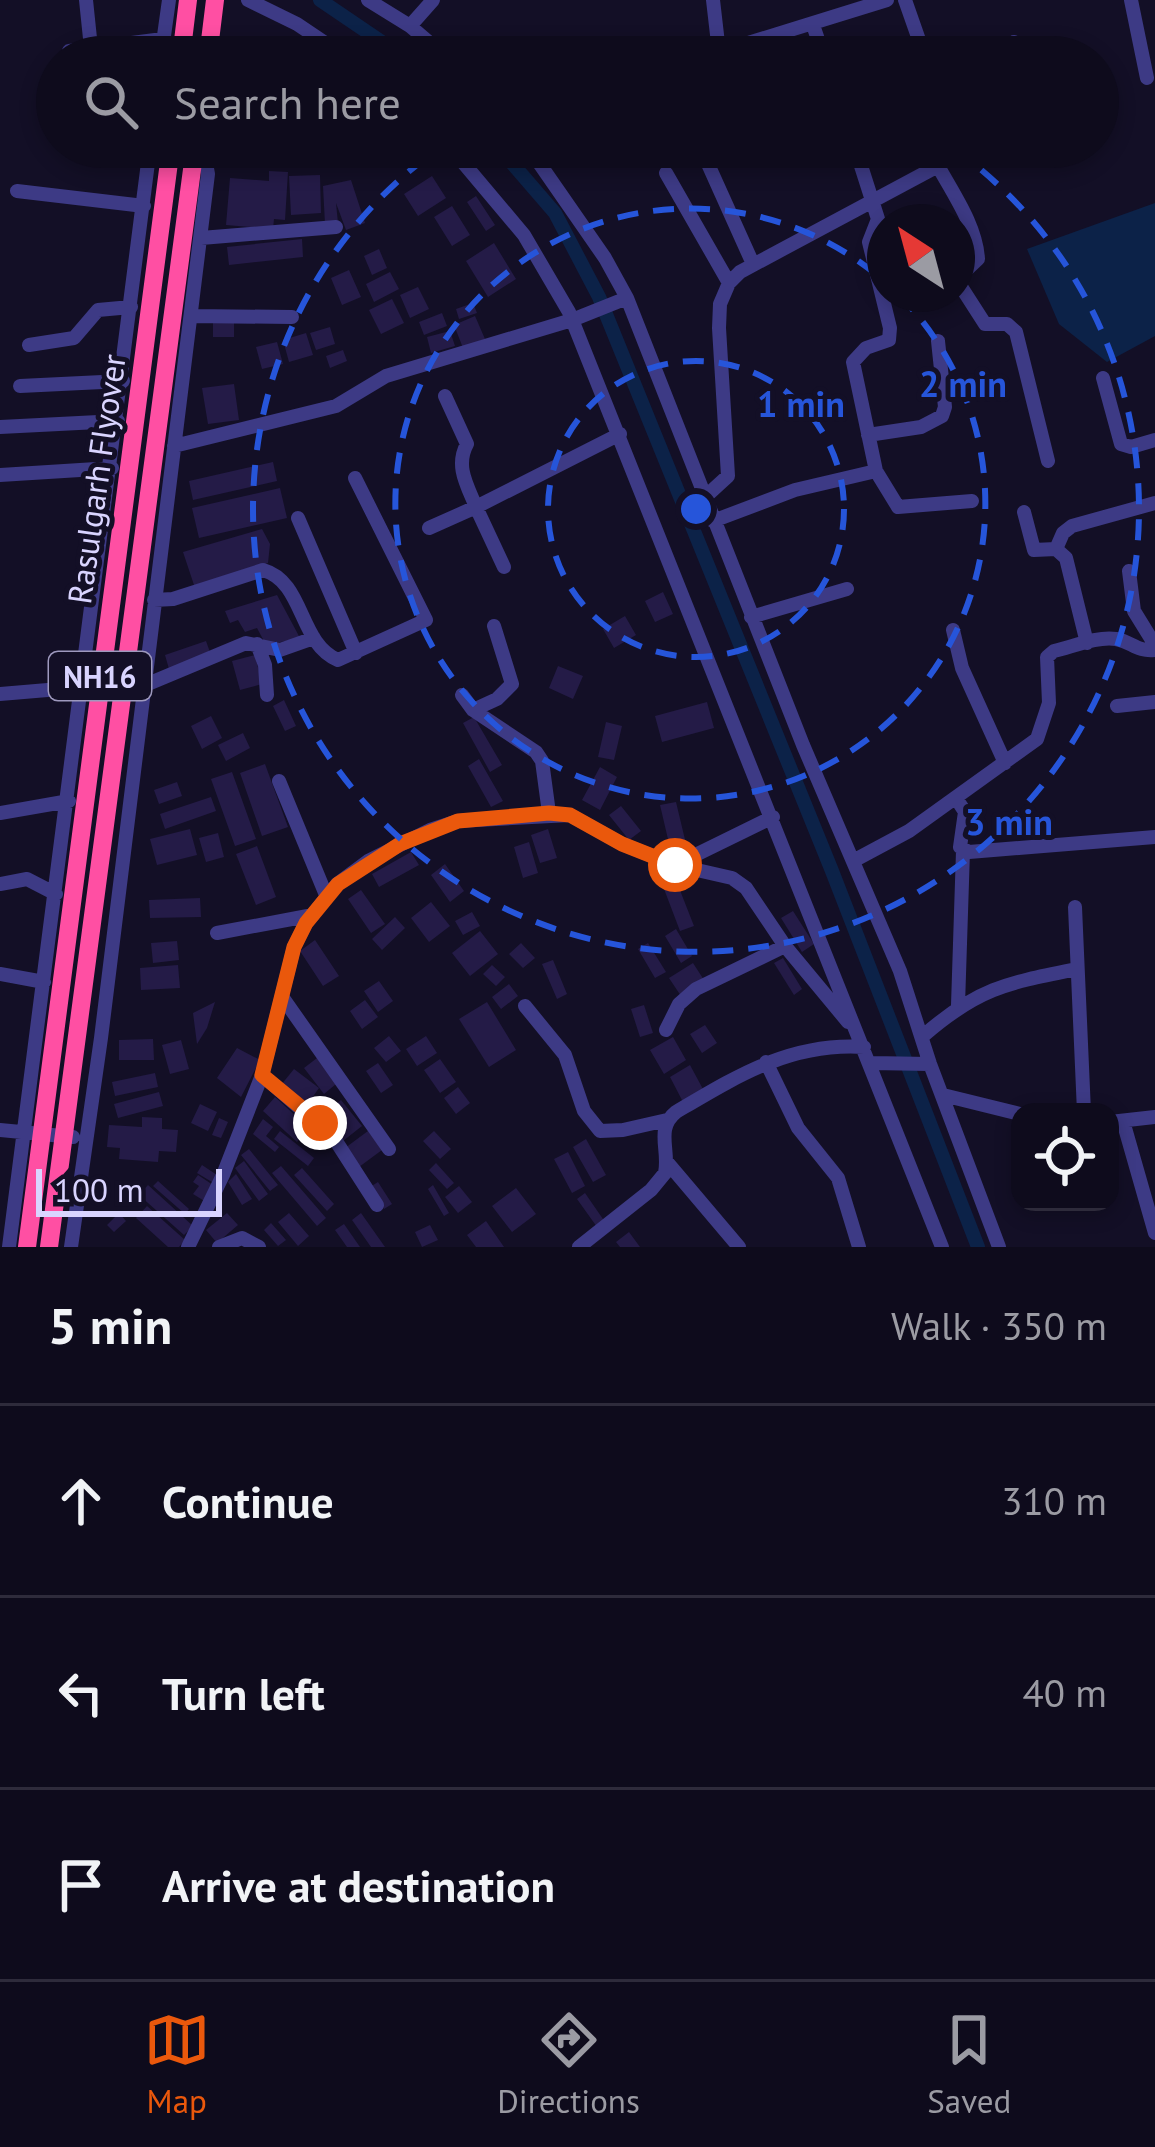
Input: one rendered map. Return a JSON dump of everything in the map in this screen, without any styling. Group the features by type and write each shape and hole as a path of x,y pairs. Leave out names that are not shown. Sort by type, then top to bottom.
{"highway":[{"path":"184,36 188,0"},
{"path":"211,36 215,0"},
{"name":"Rasulgarh Flyover","path":"27,1247 131,382 167,168"},
{"name":"Rasulgarh Flyover","path":"49,1247 192,168"}],"street":[{"path":"86,0 90,36"},
{"path":"163,36 169,0"},
{"path":"248,0 315,36"},
{"path":"368,0 422,36"},
{"path":"410,26 433,0"},
{"path":"713,0 717,36"},
{"path":"832,0 836,17"},
{"path":"774,36 887,0"},
{"path":"905,0 918,36"},
{"path":"1131,0 1147,78"},
{"path":"812,25 816,36"},
{"path":"9,1247 118,421 131,382 131,308 148,168"},
{"path":"70,1247 101,1038 207,168"},
{"path":"468,168 524,235 577,318 942,1247"},
{"path":"543,168 627,298 752,617 901,971 923,1036 926,1064 943,1095 998,1247"},
{"path":"710,168 752,264"},
{"path":"862,168 878,219 869,242 891,335 883,344 857,353 853,362 876,471 898,507 972,501"},
{"path":"704,498 728,476 719,328 720,304 729,283 752,264 874,202 928,168"},
{"path":"950,168 978,253 958,282 985,324 1007,324 1016,332 1048,461"},
{"path":"666,173 729,283"},
{"path":"17,191 144,206"},
{"path":"201,238 335,227"},
{"path":"174,446 336,406 386,376 577,318 627,298"},
{"path":"29,345 74,338 98,310 131,308"},
{"path":"191,316 292,317"},
{"path":"868,435 921,427 942,416 938,341"},
{"path":"1103,378 1121,444 1131,447 1155,441"},
{"path":"20,386 131,382"},
{"path":"445,396 467,444 461,455 461,473 504,567"},
{"path":"0,427 118,421"},
{"path":"429,528 620,434"},
{"path":"0,475 112,468"},
{"path":"713,521 795,490 876,471"},
{"path":"154,600 173,599 263,570 276,574 289,588 314,638 328,656 338,660 426,620 355,478"},
{"path":"1055,550 1072,526 1155,502"},
{"path":"1024,512 1034,550 1055,550 1066,559 1087,643"},
{"path":"298,518 356,653"},
{"path":"853,861 909,831 1037,740 1050,685 1047,657 1054,651 1117,639 1142,651 1155,647 1134,611 1130,571"},
{"path":"752,617 847,589"},
{"path":"473,710 497,699 512,684 494,626"},
{"path":"953,630 962,668 1005,763"},
{"path":"143,686 246,643 280,650 314,638"},
{"path":"257,644 265,665 267,695"},
{"path":"0,694 83,687"},
{"path":"462,694 473,710 536,752 542,761 549,813"},
{"path":"1118,706 1155,702"},
{"path":"279,781 326,895"},
{"path":"956,798 965,812 960,842 958,1005"},
{"path":"0,813 69,801"},
{"path":"188,1247 223,1175 262,1075 294,947 313,915 326,895 368,861 458,821 570,815 622,844 675,865 713,872 746,888 785,946 861,1041"},
{"path":"675,865 772,818"},
{"path":"963,851 1155,837"},
{"path":"0,884 27,879 56,894"},
{"path":"1075,907 1084,1103"},
{"path":"217,933 313,915"},
{"path":"666,1030 679,1004 696,989 785,946"},
{"path":"923,1036 958,1005 1022,980 1077,970"},
{"path":"0,974 44,982"},
{"path":"283,998 388,1149"},
{"path":"525,1006 565,1054 584,1111 600,1131 667,1120 766,1062 806,1048 861,1041"},
{"path":"766,1062 799,1128 838,1178 859,1247"},
{"path":"871,1063 926,1064"},
{"path":"262,1075 334,1138 377,1205"},
{"path":"943,1095 1011,1112"},
{"path":"1119,1122 1155,1118"},
{"path":"579,1247 651,1190 665,1173 663,1130 667,1120"},
{"path":"0,1130 85,1138"},
{"path":"1119,1131 1155,1233"},
{"path":"667,1162 739,1247"},
{"path":"219,1247 242,1238 259,1247"}],"water":[{"path":"1155,203 1155,336 1107,362 1059,324 1027,249"}],"building":[{"path":"269,171 288,172 285,220 274,219 273,229 226,225 230,178 269,181"},
{"path":"320,175 321,213 291,215 289,176"},
{"path":"432,176 446,198 418,216 404,194"},
{"path":"351,180 365,223 346,230 336,203 338,223 325,224 323,186"},
{"path":"476,196 495,225 486,231 467,202"},
{"path":"452,206 470,235 452,246 434,217"},
{"path":"302,239 303,257 229,265 227,247"},
{"path":"494,243 516,279 488,297 466,261"},
{"path":"379,249 387,268 372,275 364,256"},
{"path":"349,270 361,297 342,305 331,278"},
{"path":"390,272 399,289 374,302 366,284"},
{"path":"418,287 429,309 410,318 400,295"},
{"path":"392,299 404,323 381,334 369,310"},
{"path":"473,303 477,313 459,319 456,309"},
{"path":"442,313 447,326 424,335 419,322"},
{"path":"475,316 485,339 463,348 454,325"},
{"path":"213,320 234,320 234,337 213,337"},
{"path":"330,327 335,344 316,350 310,333"},
{"path":"450,331 455,346 431,353 427,337"},
{"path":"306,333 313,355 289,362 283,340"},
{"path":"277,342 283,364 262,369 256,347"},
{"path":"343,350 347,361 330,368 326,356"},
{"path":"234,384 239,420 208,424 202,388"},
{"path":"273,462 277,481 193,500 189,481"},
{"path":"280,488 287,518 199,538 192,508"},
{"path":"262,529 270,544 268,563 195,588 183,552"},
{"path":"663,592 673,614 655,622 645,601"},
{"path":"277,595 300,638 266,645 257,628 245,632 238,620 230,623 225,611"},
{"path":"625,616 636,635 614,648 603,629"},
{"path":"206,641 211,655 169,669 165,655"},
{"path":"255,655 262,684 240,690 232,661"},
{"path":"558,666 583,676 573,699 549,688"},
{"path":"284,700 296,726 285,731 273,706"},
{"path":"707,702 714,728 662,742 655,716"},
{"path":"211,716 222,738 202,749 191,726"},
{"path":"474,717 502,765 490,772 463,723"},
{"path":"606,722 622,726 614,760 598,757"},
{"path":"243,733 250,748 226,761 218,745"},
{"path":"479,759 503,801 491,807 468,766"},
{"path":"265,764 288,827 262,836 240,773"},
{"path":"600,767 617,777 600,810 582,800"},
{"path":"232,772 256,839 235,846 211,779"},
{"path":"177,782 182,796 159,804 154,790"},
{"path":"211,797 216,811 165,829 160,814"},
{"path":"676,802 687,848 671,852 660,805"},
{"path":"621,806 641,831 629,840 609,815"},
{"path":"190,829 197,855 157,865 150,839"},
{"path":"548,829 557,858 540,863 531,835"},
{"path":"218,833 224,857 206,862 199,838"},
{"path":"529,842 538,873 523,878 514,847"},
{"path":"257,846 276,897 256,905 236,854"},
{"path":"411,852 419,865 379,887 372,874"},
{"path":"445,864 464,891 450,902 431,875"},
{"path":"674,875 694,926 680,931 661,881"},
{"path":"361,890 385,924 371,933 348,899"},
{"path":"200,898 201,917 150,918 149,900"},
{"path":"431,902 450,926 429,942 411,918"},
{"path":"793,911 814,944 802,952 781,918"},
{"path":"472,912 480,926 463,935 455,921"},
{"path":"395,917 405,928 382,950 372,939"},
{"path":"676,929 692,956 681,963 665,936"},
{"path":"480,931 498,954 470,976 452,953"},
{"path":"315,940 339,976 323,986 300,951"},
{"path":"177,941 179,960 153,963 151,943"},
{"path":"521,943 535,958 523,968 509,954"},
{"path":"648,943 666,972 655,978 638,949"},
{"path":"783,958 802,989 794,995 774,963"},
{"path":"553,960 567,994 557,999 542,964"},
{"path":"693,963 704,980 681,996 669,978"},
{"path":"178,965 180,988 141,990 140,968"},
{"path":"492,965 505,977 496,986 483,974"},
{"path":"379,981 393,1001 378,1012 364,991"},
{"path":"509,984 518,996 501,1009 492,997"},
{"path":"365,1000 378,1017 362,1029 350,1011"},
{"path":"215,1002 207,1028 197,1044 193,1013"},
{"path":"487,1002 516,1050 489,1067 459,1019"},
{"path":"644,1005 653,1033 640,1037 631,1009"},
{"path":"705,1025 717,1043 702,1053 690,1034"},
{"path":"389,1036 401,1051 386,1062 374,1048"},
{"path":"426,1036 437,1053 417,1066 406,1049"},
{"path":"673,1037 686,1060 664,1074 650,1050"},
{"path":"153,1039 154,1060 119,1060 119,1040"},
{"path":"181,1040 189,1069 170,1074 162,1045"},
{"path":"237,1048 260,1060 241,1097 217,1078"},
{"path":"317,1058 336,1084 324,1094 304,1068"},
{"path":"440,1059 456,1082 440,1093 424,1070"},
{"path":"378,1063 393,1085 381,1093 366,1071"},
{"path":"690,1065 704,1091 683,1102 670,1077"},
{"path":"294,1069 319,1088 307,1105 281,1085"},
{"path":"155,1073 158,1087 115,1096 112,1082"},
{"path":"458,1087 470,1103 456,1114 444,1098"},
{"path":"159,1092 163,1106 118,1118 114,1104"},
{"path":"275,1097 309,1128 297,1142 263,1111"},
{"path":"341,1100 362,1126 343,1141 323,1115"},
{"path":"200,1104 217,1112 208,1131 191,1123"},
{"path":"142,1117 162,1118 162,1129 178,1130 176,1152 159,1151 158,1162 119,1159 120,1148 107,1147 109,1125 142,1127"},
{"path":"219,1118 228,1122 221,1138 212,1135"},
{"path":"263,1119 273,1127 266,1136 279,1147 275,1152 253,1134"},
{"path":"280,1131 314,1158 308,1166 274,1139"},
{"path":"368,1131 382,1150 359,1167 345,1148"},
{"path":"434,1131 451,1149 440,1159 423,1141"},
{"path":"586,1139 606,1175 593,1182 573,1147"},
{"path":"249,1149 278,1185 270,1191 241,1155"},
{"path":"568,1152 585,1186 572,1193 554,1159"},
{"path":"244,1161 268,1194 259,1201 235,1168"},
{"path":"436,1163 454,1183 447,1189 429,1170"},
{"path":"202,1165 217,1175 212,1182 197,1173"},
{"path":"281,1166 326,1218 317,1226 272,1173"},
{"path":"302,1168 334,1204 327,1211 294,1175"},
{"path":"236,1174 252,1199 242,1205 228,1182"},
{"path":"198,1175 213,1185 206,1202 193,1194 199,1186 193,1182"},
{"path":"158,1181 189,1209 185,1214 153,1186"},
{"path":"378,1182 392,1204 384,1209 370,1187"},
{"path":"148,1185 193,1226 184,1235 139,1195"},
{"path":"433,1185 449,1213 444,1216 428,1189"},
{"path":"459,1186 472,1202 458,1213 445,1197"},
{"path":"516,1188 536,1214 512,1232 492,1206"},
{"path":"585,1193 605,1222 597,1227 577,1199"},
{"path":"147,1206 185,1240 179,1247 168,1247 136,1218"},
{"path":"119,1213 126,1221 114,1232 107,1225"},
{"path":"227,1213 238,1225 217,1243 206,1230"},
{"path":"289,1213 309,1236 298,1246 278,1222"},
{"path":"361,1213 385,1247 371,1247 352,1220"},
{"path":"486,1221 504,1247 476,1247 467,1235"},
{"path":"271,1223 286,1240 278,1246 264,1230"},
{"path":"344,1224 360,1247 347,1247 335,1230"},
{"path":"430,1225 438,1240 422,1247 415,1232"},
{"path":"629,1232 640,1247 620,1247 616,1242"}],"waterway":[{"path":"320,0 373,36"},
{"path":"516,168 555,213 599,297 832,871 978,1247"}],"route":[{"path":"320,1123 262,1075 294,947 326,895 368,861 458,821 549,813 570,815 622,844 675,865"}]}
